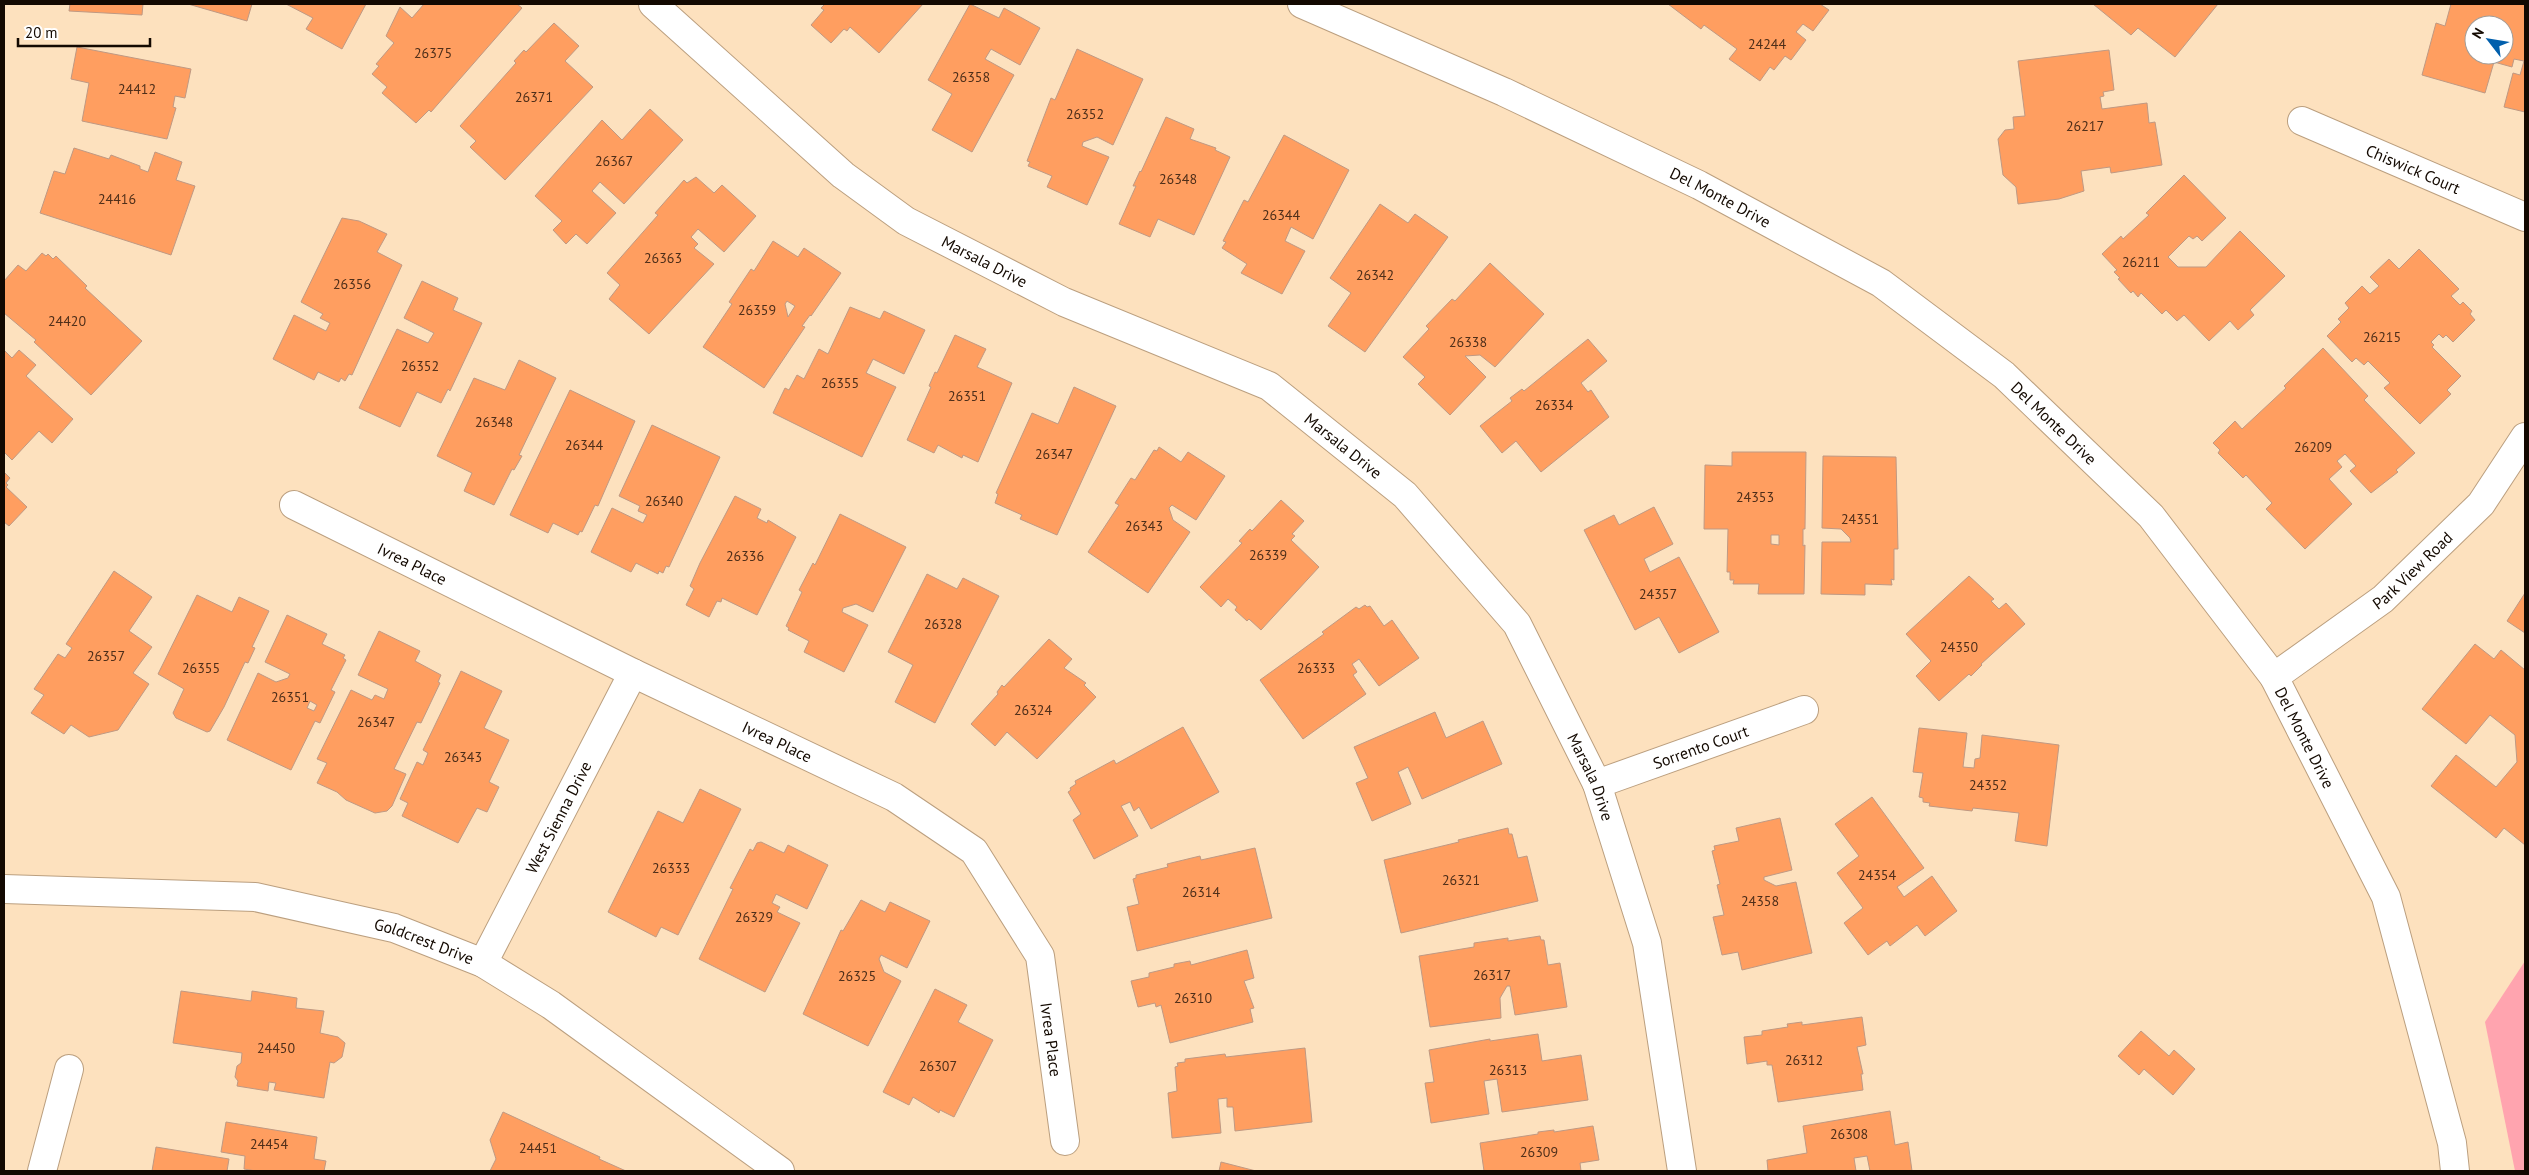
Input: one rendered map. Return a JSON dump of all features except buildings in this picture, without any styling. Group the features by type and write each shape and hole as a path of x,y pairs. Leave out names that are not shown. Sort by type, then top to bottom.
{"street":[{"name":"Marsala Drive","path":"653,4 843,174 906,221 1064,302 1269,386 1406,495 1517,624 1597,784 1647,943 1682,1171"},
{"name":"Del Monte Drive","path":"1302,4 1504,92 1699,185 1881,283 2004,375 2151,516 2274,677 2386,897 2452,1143 2455,1171"},
{"name":"Chiswick Court","path":"2302,121 2525,217"},
{"name":"Park View Road","path":"2274,677 2383,599 2480,504 2525,437"},
{"name":"Ivrea Place","path":"294,505 633,673 894,797 974,850 1040,956 1065,1141"},
{"name":"West Sienna Drive","path":"483,963 633,673"},
{"name":"Sorrento Court","path":"1597,784 1804,710"},
{"name":"Goldcrest Drive","path":"4,889 255,897 394,928 483,963 550,1005 780,1171"},
{"path":"42,1171 69,1069"}],"shaded area":[{"path":"2525,961 2525,1171 2515,1171 2485,1022"}]}
